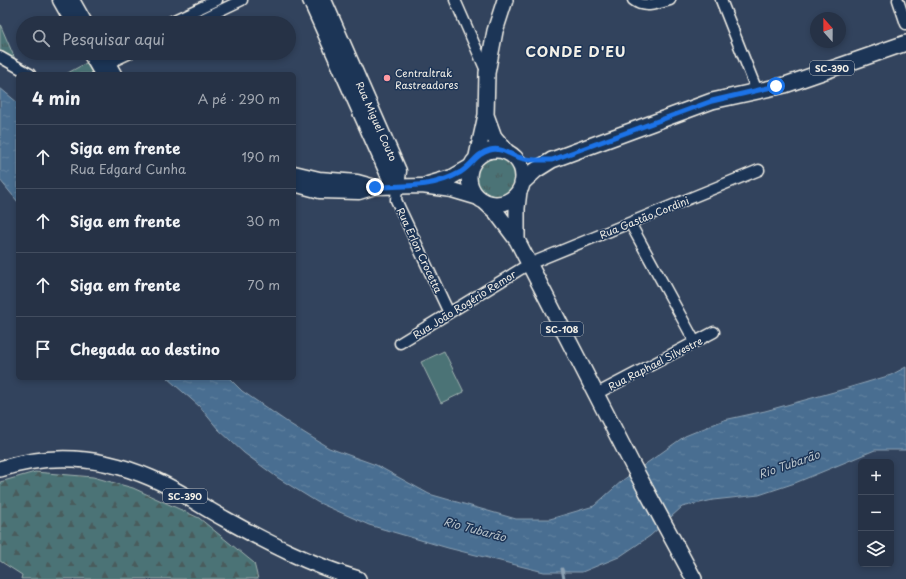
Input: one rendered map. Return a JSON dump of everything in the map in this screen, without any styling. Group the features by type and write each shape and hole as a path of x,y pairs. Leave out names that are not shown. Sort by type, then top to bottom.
{"main road":[{"path":"60,0 69,16"},
{"path":"72,0 81,16"},
{"name":"Rua Miguel Couto","path":"310,0 323,9 343,60 399,171 397,186"},
{"path":"482,200 473,192 469,183 468,174 474,161 486,115 486,73 505,0"},
{"name":"SC-390","path":"520,187 536,170 552,160 712,101 792,82 906,43"},
{"path":"296,179 312,189 327,191 359,192 375,187 422,186 457,191 494,204 504,203 512,198 520,187 523,175 522,168 518,161 494,137 486,115"},
{"path":"422,186 452,177 484,152 499,150 510,154"},
{"name":"SC-390","path":"510,154 528,160 552,160"},
{"name":"SC-108","path":"517,240 517,208 520,187"},
{"name":"SC-108","path":"482,200 496,212 517,240 633,466 693,576"},
{"name":"SC-390","path":"0,469 49,458 66,458 99,462 133,471 170,487 224,519 289,552 320,566 358,579"}],"street":[{"path":"183,16 216,0"},
{"path":"204,16 222,4 242,0"},
{"path":"455,0 486,73"},
{"path":"635,2 646,6 670,0"},
{"path":"721,0 757,91"},
{"path":"898,0 906,24"},
{"path":"0,57 26,72"},
{"name":"Rua Gastão Cordini","path":"528,264 760,170"},
{"name":"Rua Erlon Crocetta","path":"397,186 396,200 449,313"},
{"path":"630,223 695,342"},
{"name":"Rua João Rogério Remor","path":"400,343 528,264"},
{"name":"Rua Raphael Silvestre","path":"596,394 714,332"}],"green space":[{"path":"0,24 15,59 0,51"},
{"path":"86,63 92,72 70,72"},
{"path":"495,154 508,158 514,164 518,177 514,190 508,196 495,200 482,196 476,190 472,177 476,164 482,158"},
{"path":"444,351 464,392 441,403 421,362"},
{"path":"35,472 93,477 133,488 199,518 254,563 258,579 21,579 22,575 0,561 0,482"}],"water":[{"path":"0,88 16,101 16,200 0,180"},
{"name":"Rio Tubarão","path":"906,367 906,450 875,450 795,483 759,495 713,500 682,507 650,536 619,557 582,572 544,572 448,548 369,525 317,502 278,478 244,453 218,429 199,406 169,380 231,380 242,391 290,424 329,448 376,465 429,494 516,519 550,519 594,506 623,480 685,436 724,420 765,411 891,375"}],"waterway":[{"path":"562,569 564,579"}],"place":[{"name":"Centraltrak Rastreadores","path":"387,78"}],"district":[{"name":"CONDE D'EU","path":"576,51"}],"route":[{"path":"375,187 422,186 452,177 471,166 477,156 491,150 507,152 522,159 552,160 712,101 776,86"}]}
